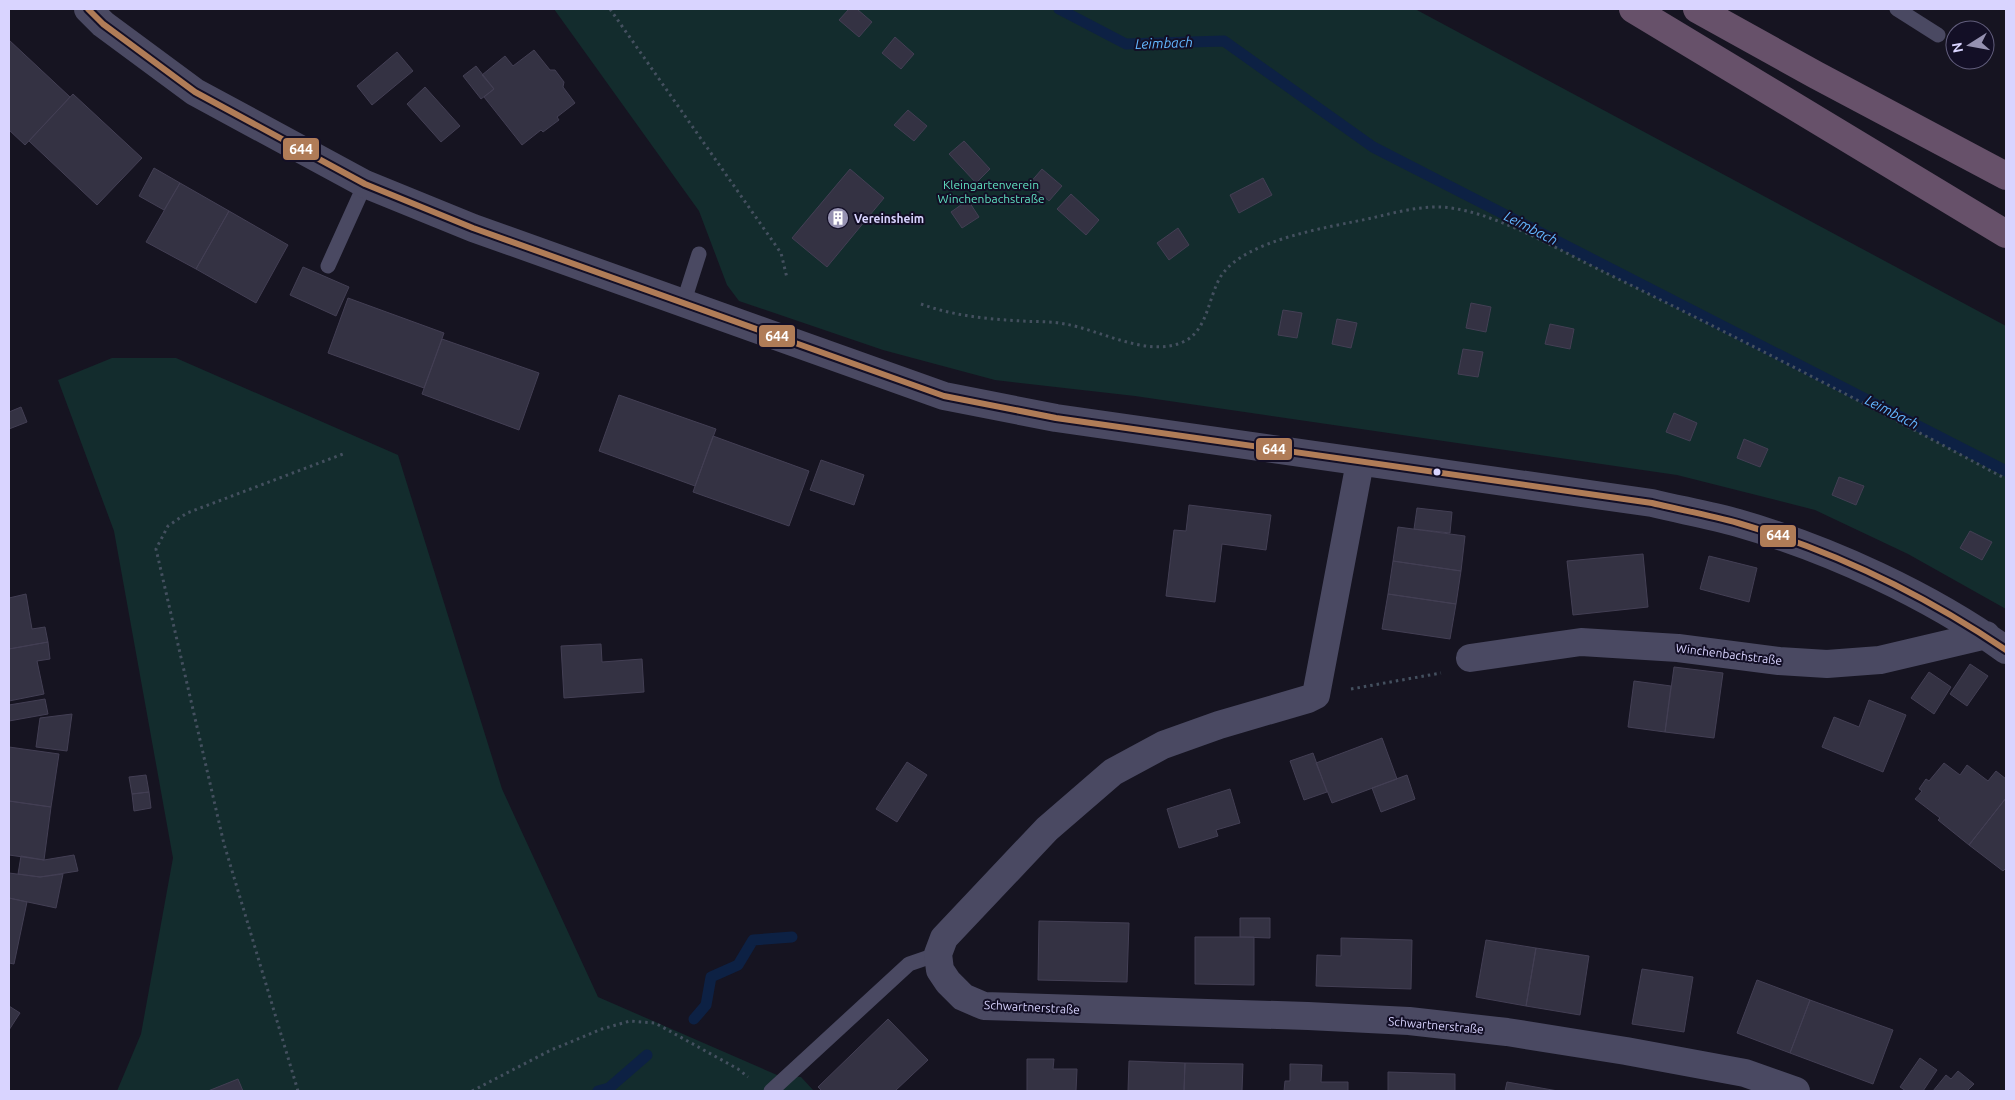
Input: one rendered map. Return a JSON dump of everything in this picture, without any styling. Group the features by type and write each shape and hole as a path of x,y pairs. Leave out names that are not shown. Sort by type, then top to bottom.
{"highway":[{"path":"1632,9 2006,234"},
{"path":"1697,9 1816,76 2006,176"}],"street":[{"name":"Winchenbachstraße","path":"88,9 103,24 194,92 365,184 473,228 944,396 1056,418 1652,503 1738,523 1828,554 1916,594 1996,642"},
{"path":"938,954 944,938 1000,877 1047,830 1114,772 1163,745 1316,695 1360,462"},
{"name":"Winchenbachstraße","path":"1470,658 1581,642 1661,646 1779,661 1827,664 1880,660 1996,642"},
{"name":"Schwartnerstraße","path":"938,954 940,970 948,982 963,997 984,1006 1308,1016 1419,1022 1507,1032 1626,1051 1745,1073 1796,1091"}],"lane":[{"path":"1897,9 1938,35"},
{"path":"328,266 365,184"},
{"path":"683,304 700,254"},
{"path":"771,1091 868,999 909,964 938,954"}],"path":[{"path":"610,9 781,253 787,278"},
{"path":"921,304 956,315 1065,324 1140,345 1164,346 1182,343 1196,334 1222,275 1235,261 1263,246 1335,225 1408,210 1438,207 1471,211 1512,227 1653,296 1850,396 2006,479"},
{"path":"298,1091 224,844 156,550 168,526 187,513 343,454"},
{"path":"1316,695 1448,672 1470,658"},
{"path":"472,1091 551,1050 602,1029 630,1021 655,1023 738,1069"}],"green space":[{"name":"Kleingartenverein Winchenbachstraße","path":"554,9 1415,9 2006,326 2006,609 1908,554 1815,510 1677,475 1135,396 995,380 883,350 739,301 727,285 699,211"},
{"path":"112,358 176,358 398,455 502,789 598,997 777,1075 801,1077 814,1091 117,1091 141,1034 173,858 114,531 58,380"}],"building":[{"path":"849,9 857,9 872,22 859,37 839,20"},
{"path":"895,37 914,54 901,69 882,53"},
{"path":"9,40 70,97 25,145 9,130"},
{"path":"534,50 550,70 555,70 564,82 563,87 575,103 557,117 559,120 543,132 541,130 522,145 484,97 494,89 482,75 505,56 513,66"},
{"path":"397,52 413,71 372,105 357,86"},
{"path":"476,66 494,89 481,99 463,76"},
{"path":"425,87 460,126 441,142 407,104"},
{"path":"73,94 142,158 97,205 29,141"},
{"path":"908,110 927,126 914,141 894,125"},
{"path":"964,141 990,169 976,183 949,154"},
{"path":"154,168 180,183 164,210 139,196"},
{"name":"Vereinsheim","path":"850,169 884,198 827,267 792,238"},
{"path":"1042,169 1062,186 1049,201 1029,184"},
{"path":"1263,178 1272,195 1239,213 1230,195"},
{"path":"180,183 229,211 196,269 146,242"},
{"path":"1071,194 1099,220 1086,235 1057,209"},
{"path":"968,200 979,217 962,228 951,212"},
{"path":"229,211 288,245 256,303 196,269"},
{"path":"1178,228 1189,245 1169,260 1157,243"},
{"path":"303,267 349,287 336,316 290,295"},
{"path":"348,298 444,333 424,388 328,353"},
{"path":"1471,303 1491,307 1486,332 1466,328"},
{"path":"1283,310 1302,313 1297,338 1278,335"},
{"path":"1337,319 1357,323 1351,348 1332,344"},
{"path":"1550,324 1574,329 1570,349 1545,344"},
{"path":"442,339 539,373 519,430 422,394"},
{"path":"1463,349 1483,352 1478,377 1458,374"},
{"path":"619,395 716,429 695,486 599,451"},
{"path":"21,407 27,422 9,429 9,412"},
{"path":"1674,413 1697,423 1690,441 1666,432"},
{"path":"713,436 809,471 789,526 693,492"},
{"path":"1744,439 1768,449 1760,467 1737,458"},
{"path":"821,460 864,475 854,505 810,490"},
{"path":"1839,477 1864,486 1856,505 1832,495"},
{"path":"1189,505 1271,515 1266,550 1222,544 1215,602 1166,596 1174,530 1186,531"},
{"path":"1417,508 1452,512 1450,533 1414,529"},
{"path":"1398,527 1465,536 1461,571 1393,561"},
{"path":"1970,531 1992,542 1982,560 1960,548"},
{"path":"1643,554 1648,607 1573,615 1567,561"},
{"path":"1709,556 1757,568 1749,602 1700,589"},
{"path":"1393,561 1461,571 1456,604 1388,594"},
{"path":"26,594 32,629 45,627 48,642 9,649 9,598"},
{"path":"1388,594 1456,604 1450,639 1382,629"},
{"path":"48,642 50,659 37,661 44,694 9,701 9,649"},
{"path":"601,644 602,662 642,659 644,692 564,698 561,646"},
{"path":"1970,664 1988,676 1967,706 1950,694"},
{"path":"1674,667 1723,673 1714,738 1665,732"},
{"path":"1929,672 1951,687 1934,714 1911,698"},
{"path":"1634,681 1671,686 1665,732 1628,727"},
{"path":"45,699 48,714 9,721 9,705"},
{"path":"1869,700 1906,715 1883,772 1822,747 1834,717 1859,727"},
{"path":"72,714 67,751 36,747 40,718"},
{"path":"1382,738 1397,779 1332,803 1316,763"},
{"path":"9,747 59,754 51,807 9,801"},
{"path":"1313,753 1327,792 1304,800 1290,761"},
{"path":"907,762 927,775 897,822 876,809"},
{"path":"1944,763 1960,775 1967,765 1988,781 1996,771 2006,779 2006,798 1969,845 1938,820 1940,818 1915,799 1922,791 1919,789 1926,779 1929,781"},
{"path":"146,775 149,792 132,794 129,777"},
{"path":"1407,775 1415,799 1381,812 1372,788"},
{"path":"1230,789 1240,823 1216,830 1218,836 1179,848 1167,809"},
{"path":"149,792 151,808 134,811 132,794"},
{"path":"2006,798 2006,870 2003,871 1969,845"},
{"path":"9,801 51,807 44,860 9,855"},
{"path":"74,855 78,871 40,877 18,874 21,856 44,860"},
{"path":"9,873 40,877 63,874 56,908 9,898"},
{"path":"9,898 27,902 14,964 9,963"},
{"path":"1240,918 1270,918 1270,938 1240,937"},
{"path":"1039,921 1129,923 1127,982 1038,980"},
{"path":"1195,937 1254,937 1254,985 1195,984"},
{"path":"1341,938 1412,940 1411,989 1316,986 1317,955 1341,956"},
{"path":"1486,940 1536,948 1526,1006 1476,997"},
{"path":"1536,948 1589,956 1580,1015 1526,1006"},
{"path":"1642,969 1693,977 1684,1032 1632,1024"},
{"path":"1757,980 1810,1000 1790,1053 1737,1033"},
{"path":"1810,1000 1893,1030 1873,1084 1790,1053"},
{"path":"9,1006 20,1013 9,1030"},
{"path":"888,1019 928,1060 895,1091 822,1091 818,1087"},
{"path":"1920,1058 1937,1070 1923,1091 1906,1091 1900,1087"},
{"path":"1027,1059 1054,1059 1053,1069 1077,1069 1076,1091 1027,1091"},
{"path":"1129,1061 1185,1063 1184,1091 1128,1091"},
{"path":"1185,1063 1243,1064 1242,1091 1184,1091"},
{"path":"1290,1064 1322,1065 1321,1082 1348,1082 1348,1091 1284,1091 1285,1081 1290,1081"},
{"path":"1958,1071 1974,1084 1967,1091 1933,1091 1946,1075 1951,1079"},
{"path":"1388,1072 1455,1074 1455,1091 1388,1091"},
{"path":"238,1079 243,1091 208,1091"},
{"path":"1507,1082 1558,1091 1505,1091"}],"waterway":[{"name":"Leimbach","path":"1059,9 1126,44 1224,41 1373,147 2006,471"},
{"path":"694,1019 706,1005 711,977 738,965 753,940 792,937"},
{"path":"598,1091 609,1088 647,1055"}],"transit line":[{"name":"644","path":"88,9 103,24 195,92 365,184 473,228 944,396 1056,418 1652,503 1716,517 1774,534 1877,576 1943,610 2006,650"}],"place":[{"name":"Vereinsheim","path":"838,218"}]}
